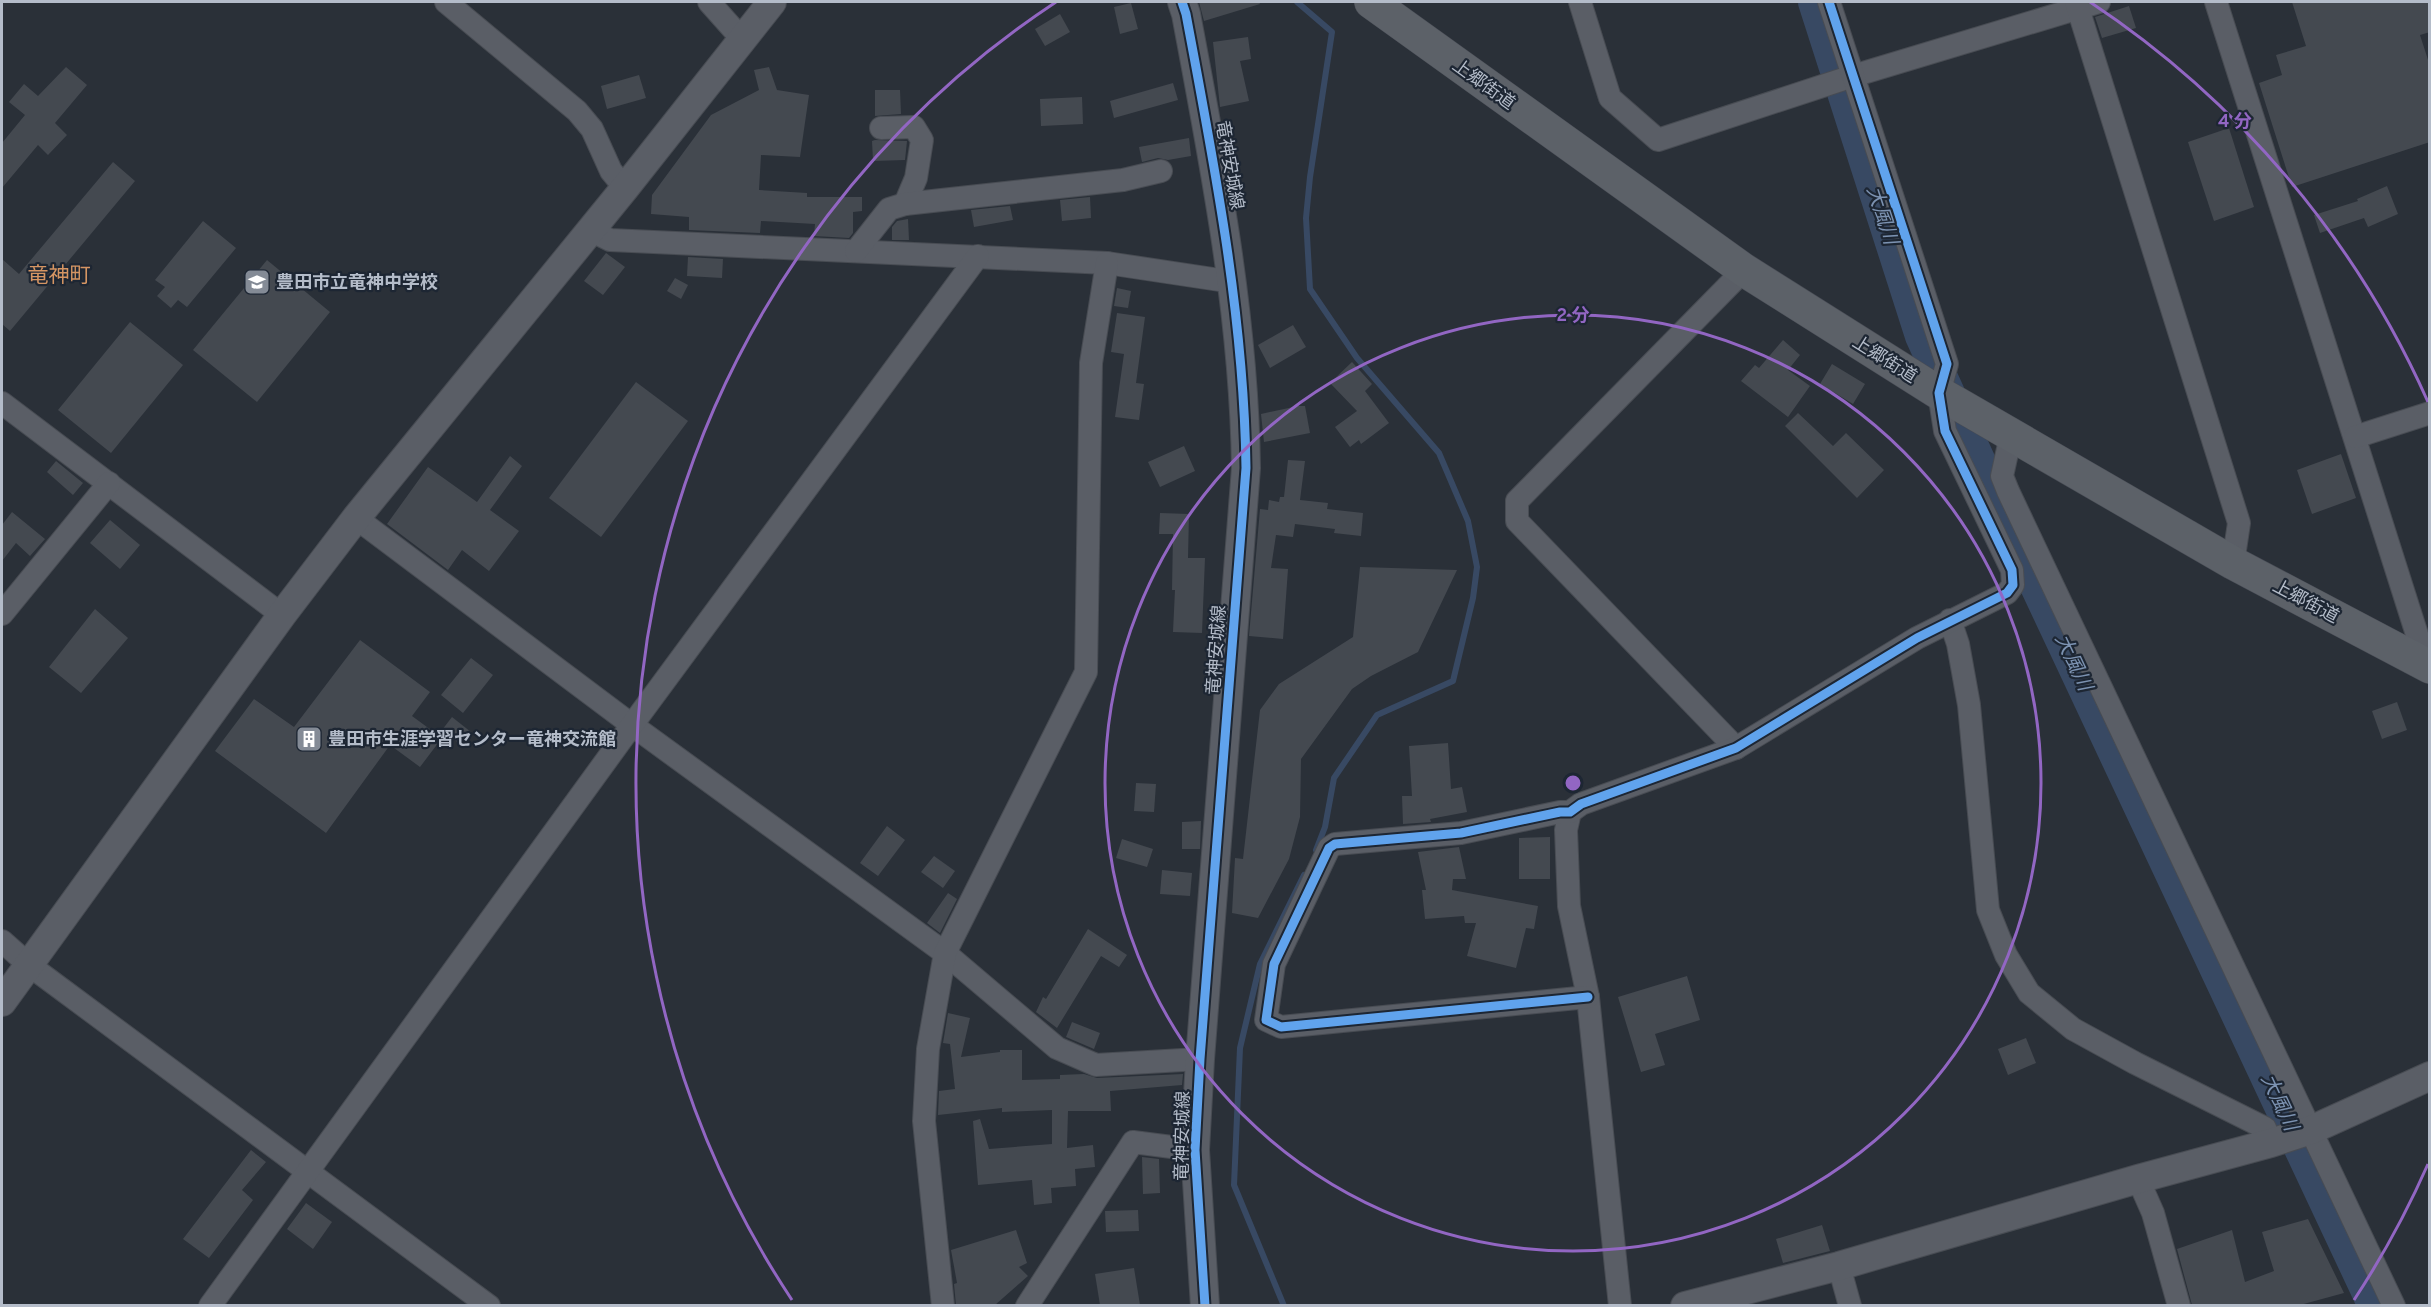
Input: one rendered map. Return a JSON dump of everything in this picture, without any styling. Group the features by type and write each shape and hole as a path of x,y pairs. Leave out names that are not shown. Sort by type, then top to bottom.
{"main road":[{"name":"上郷街道","path":"1371,2 1744,270 1939,393 2233,563 2429,670"}],"street":[{"path":"446,2 577,111 592,129 611,171 624,188"},
{"path":"709,2 742,39"},
{"path":"2,1002 282,615 356,518 591,230 772,2"},
{"name":"竜神安城線","path":"1182,2 1203,102 1233,282 1245,403 1246,468 1195,1150 1205,1305"},
{"path":"1580,2 1610,98 1658,140 2077,5 2099,2"},
{"path":"1588,997 1281,1027 1266,1020 1274,964 1329,848 1342,843 1461,833 1560,812 1570,812 1581,804 1736,748 1917,638 2007,593 2013,585 2012,570 1946,431 1939,393 1947,364 1829,2"},
{"path":"2216,2 2429,670"},
{"path":"2077,5 2240,523 2233,563"},
{"path":"881,128 914,127 922,140 916,178 905,204"},
{"path":"856,250 889,209 905,204 1123,180 1161,171"},
{"path":"591,230 610,240 1107,263 1233,282"},
{"path":"210,1305 308,1174 632,725 978,256"},
{"path":"944,1305 924,1120 928,1049 945,953 1086,672 1091,363 1107,263"},
{"path":"1736,748 1517,521 1517,501 1744,270"},
{"path":"2,403 282,615"},
{"path":"2355,437 2430,413"},
{"path":"2011,435 2002,476 2008,491 2394,1305"},
{"path":"2,614 109,483"},
{"path":"356,518 632,725 945,953 1057,1048 1096,1065 1200,1059"},
{"path":"1950,620 1958,644 1969,705 1988,910 2006,955 2029,993 2073,1029 2135,1064 2265,1128 2271,1143"},
{"path":"1570,812 1566,830 1569,906 1588,997 1620,1305"},
{"path":"2,941 29,965 308,1174 489,1305"},
{"path":"1685,1305 1839,1266 2271,1143 2311,1130 2430,1076"},
{"path":"1027,1305 1133,1142 1195,1150"},
{"path":"2138,1179 2152,1213 2179,1305"},
{"path":"1839,1266 1850,1305"}],"building":[{"path":"1199,2 1259,2 1260,4 1204,21"},
{"path":"2292,2 2430,2 2430,32 2420,35 2430,66 2430,142 2292,187 2259,83 2282,75 2276,55 2306,46"},
{"path":"1131,3 1138,29 1120,34 1114,7"},
{"path":"2129,6 2136,28 2102,38 2095,17"},
{"path":"1060,14 1070,32 1045,46 1035,29"},
{"path":"1248,37 1251,59 1240,61 1249,101 1220,107 1213,42"},
{"path":"66,67 87,85 55,123 67,135 48,155 38,145 2,188 2,143 25,115 9,102 24,84 38,96"},
{"path":"769,67 777,90 809,95 800,157 761,155 759,190 807,193 807,197 862,197 862,211 853,212 853,233 849,238 814,236 815,224 761,221 760,233 689,230 689,217 651,214 652,195 711,115 759,90 754,70"},
{"path":"639,75 646,98 607,109 601,86"},
{"path":"1173,83 1178,100 1114,118 1110,101"},
{"path":"875,90 900,90 901,114 875,116"},
{"path":"1082,97 1083,124 1041,126 1040,99"},
{"path":"2229,128 2254,207 2214,221 2188,142"},
{"path":"1189,138 1191,156 1168,160 1158,158 1142,162 1139,147"},
{"path":"872,141 907,141 905,160 873,161"},
{"path":"113,162 135,181 10,331 2,324 2,259 19,274"},
{"path":"2387,186 2398,214 2368,227 2364,218 2320,233 2314,215 2358,201 2357,199"},
{"path":"1090,197 1091,218 1062,221 1060,200"},
{"path":"1010,206 1013,220 974,227 971,210"},
{"path":"908,219 909,240 892,240 892,227 897,221"},
{"path":"203,221 236,248 187,307 178,300 171,308 157,296 165,287 155,280"},
{"path":"606,253 625,267 603,295 584,281"},
{"path":"688,257 723,259 722,278 687,276"},
{"path":"267,260 330,312 257,402 193,350"},
{"path":"675,278 688,285 681,299 667,291"},
{"path":"1117,288 1131,291 1128,308 1114,306"},
{"path":"1117,313 1145,317 1136,383 1144,384 1139,420 1115,417 1124,354 1111,352"},
{"path":"130,322 183,365 111,453 58,410"},
{"path":"1293,325 1306,347 1270,368 1258,345"},
{"path":"1783,340 1800,355 1788,370 1810,386 1788,417 1741,381 1755,365 1759,368"},
{"path":"1352,362 1372,384 1365,391 1389,423 1361,444 1359,440 1350,447 1335,427 1357,411 1330,383"},
{"path":"1832,364 1865,384 1853,404 1820,384"},
{"path":"636,382 688,421 601,537 549,498"},
{"path":"1305,406 1310,433 1264,442 1261,414"},
{"path":"1798,413 1833,446 1846,433 1884,470 1857,498 1785,426"},
{"path":"1184,446 1195,471 1160,487 1148,462"},
{"path":"2341,454 2356,498 2312,514 2297,470"},
{"path":"510,456 522,466 490,510 519,531 489,571 462,550 448,570 387,524 428,467 477,502"},
{"path":"1288,460 1305,461 1300,500 1328,503 1327,509 1363,513 1361,536 1334,533 1335,529 1295,524 1293,537 1276,535 1271,568 1288,569 1283,639 1249,636 1260,509 1268,510 1269,500 1279,502 1280,497 1284,497"},
{"path":"56,461 83,483 73,495 47,472"},
{"path":"12,512 45,539 30,556 16,543 2,561 2,525"},
{"path":"1160,513 1189,514 1188,558 1205,558 1202,633 1173,632 1175,590 1172,590 1173,534 1159,534"},
{"path":"110,520 140,545 120,569 90,543"},
{"path":"1360,567 1457,570 1418,652 1371,676 1352,689 1301,759 1300,817 1289,859 1258,918 1232,913 1235,858 1243,859 1260,710 1279,684 1353,637"},
{"path":"95,609 128,638 81,693 49,667"},
{"name":"豊田市生涯学習センター竜神交流館","path":"360,640 430,692 412,716 442,738 420,767 390,745 326,833 215,751 254,699 294,727"},
{"path":"471,658 493,675 463,713 441,695"},
{"path":"2397,702 2407,730 2382,739 2372,711"},
{"path":"452,717 471,732 461,745 442,730"},
{"path":"1448,743 1451,789 1462,787 1467,812 1430,819 1431,822 1403,824 1402,796 1412,796 1409,746"},
{"path":"1136,783 1156,784 1154,812 1134,811"},
{"path":"1201,821 1200,849 1182,849 1182,822"},
{"path":"887,826 905,840 878,876 860,863"},
{"path":"1550,837 1550,879 1519,879 1519,838"},
{"path":"1122,839 1153,849 1147,867 1116,858"},
{"path":"1459,847 1466,879 1453,879 1452,890 1538,906 1534,929 1526,928 1516,968 1467,956 1476,923 1465,923 1464,916 1425,919 1422,890 1426,890 1418,852"},
{"path":"934,856 955,871 943,888 921,872"},
{"path":"1162,870 1192,873 1190,896 1160,894"},
{"path":"948,893 957,899 940,933 927,923"},
{"path":"1088,929 1127,955 1119,967 1101,956 1057,1028 1036,1012 1043,997 1046,999"},
{"path":"1687,976 1700,1020 1655,1034 1665,1065 1641,1072 1618,997"},
{"path":"948,1013 970,1018 961,1057 1000,1052 1000,1050 1022,1050 1022,1080 1060,1079 1060,1075 1084,1074 1097,1078 1183,1074 1182,1085 1110,1091 1111,1111 1068,1111 1067,1148 1093,1145 1095,1167 1075,1169 1076,1186 1051,1188 1052,1203 1034,1205 1032,1180 978,1185 973,1121 980,1119 989,1149 1052,1144 1052,1110 1002,1112 1002,1108 938,1115 939,1091 955,1089 950,1044 943,1043"},
{"path":"1072,1022 1100,1033 1094,1049 1066,1037"},
{"path":"2026,1038 2036,1063 2008,1075 1998,1049"},
{"path":"251,1150 266,1162 242,1190 253,1200 209,1258 183,1239"},
{"path":"1142,1157 1159,1159 1160,1193 1143,1194"},
{"path":"306,1203 332,1222 313,1249 287,1229"},
{"path":"1138,1210 1139,1231 1106,1232 1105,1211"},
{"path":"2308,1219 2344,1293 2300,1305 2192,1305 2177,1249 2232,1230 2245,1282 2274,1271 2262,1232"},
{"path":"1822,1225 1830,1251 1783,1263 1776,1239"},
{"path":"1016,1230 1027,1263 1019,1267 1028,1276 995,1305 956,1305 954,1284 957,1283 951,1250"},
{"path":"1134,1268 1140,1305 1100,1305 1095,1274"}],"waterway":[{"path":"1297,2 1332,32 1306,218 1310,289 1357,358 1439,453 1468,521 1477,567 1473,598 1453,681 1377,715 1334,778 1325,827 1316,850"},
{"name":"大風川","path":"1815,2 1922,336 1989,484 2375,1306"},
{"path":"1284,1306 1234,1185 1240,1048 1260,964 1304,875"}],"cycle path":[{"path":"1182,2 1197,70 1217,183 1234,296 1244,410 1246,468 1195,1150 1205,1306"},
{"path":"1588,997 1281,1027 1266,1020 1274,964 1329,848 1335,844 1461,833 1560,812 1570,812 1581,804 1736,748 1917,638 2007,593 2013,585 2012,570 1945,431 1939,393 1947,364 1829,2"}],"place":[{"name":"豊田市立竜神中学校","path":"257,282"},
{"name":"豊田市生涯学習センター竜神交流館","path":"309,739"}],"district":[{"name":"竜神町","path":"59,275"}]}
